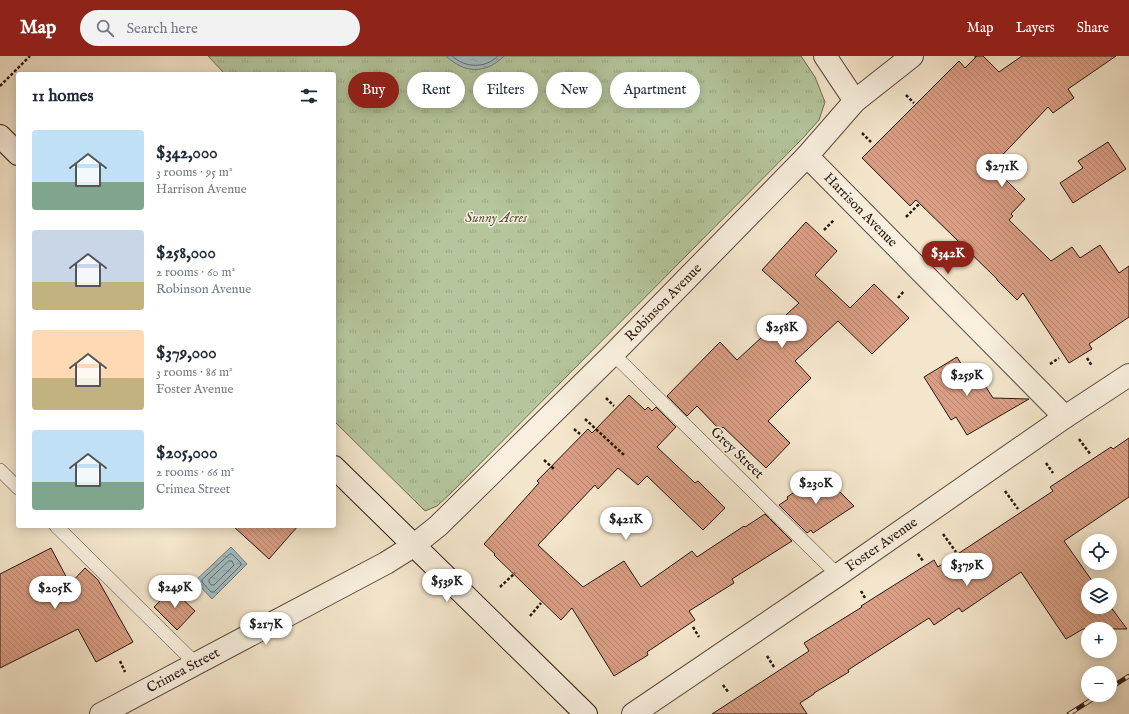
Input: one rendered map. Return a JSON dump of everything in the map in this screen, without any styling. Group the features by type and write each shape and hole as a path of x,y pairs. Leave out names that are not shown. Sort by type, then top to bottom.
{"street":[{"path":"825,56 855,100"},
{"name":"Robinson Avenue","path":"413,546 448,517 613,354 807,156 855,100 912,56"},
{"path":"0,136 16,152"},
{"name":"Harrison Avenue","path":"807,156 1071,426"},
{"name":"Foster Avenue","path":"633,714 838,575 1071,426 1129,375"},
{"path":"336,470 586,714"},
{"name":"Crimea Street","path":"101,714 386,563 413,546"}],"lane":[{"name":"Grey Street","path":"613,354 838,575"},
{"path":"0,470 16,486"},
{"path":"58,528 196,664"}],"path":[{"path":"0,86 30,56"},
{"path":"903,92 914,103"},
{"path":"862,132 871,142"},
{"path":"903,220 919,204"},
{"path":"824,230 835,219"},
{"path":"898,298 906,290"},
{"path":"602,395 614,406"},
{"path":"582,416 624,455"},
{"path":"1071,426 1091,455"},
{"path":"541,457 554,469"},
{"path":"1042,458 1053,473"},
{"path":"1002,486 1018,508"},
{"path":"938,528 956,552"},
{"path":"500,587 515,573"},
{"path":"530,616 541,603"},
{"path":"693,627 700,639"},
{"path":"120,661 127,675"}],"green space":[{"name":"Sunny Acres","path":"208,56 801,56 815,77 825,102 819,120 803,138 451,493 437,506 425,511 336,423 336,72 223,72"}],"water":[{"path":"446,56 504,56 489,66 475,70 460,66"},
{"path":"231,547 247,564 212,599 195,581"}],"building":[{"path":"977,56 983,56 999,72 1022,56 1116,56 1068,89 1074,98 1053,113 1048,107 992,166 1025,199 1011,214 1013,216 1009,220 1051,261 1072,247 1080,258 1100,245 1119,273 1129,266 1129,317 1089,344 1092,349 1069,363 1023,293 1017,300 916,200 910,206 862,158 959,61 965,68"},
{"path":"1108,142 1126,169 1073,203 1060,183 1083,168 1078,161"},
{"path":"806,222 837,251 815,275 850,308 874,284 909,318 872,354 838,321 795,361 811,378 768,421 790,443 766,468 723,427 720,430 697,406 687,416 667,396 720,342 737,360 799,303 762,270"},
{"path":"957,357 968,375 975,370 993,398 1029,399 967,435 956,417 951,420 924,377"},
{"path":"629,395 645,410 648,407 652,411 656,407 676,427 657,447 695,483 698,481 725,508 703,530 647,476 638,485 618,468 598,489 595,485 538,545 583,587 624,561 641,587 692,551 697,557 765,514 792,541 732,579 734,583 689,611 695,620 647,652 648,655 614,676 572,608 561,620 484,544 539,483 537,481 588,429 592,433"},
{"path":"1129,438 1129,497 1064,541 1081,565 1081,570 1084,570 1090,578 1081,578 1081,614 1116,614 1127,629 1117,629 1117,622 1081,622 1081,630 1066,639 1021,572 962,612 959,608 934,625 929,618 848,670 849,672 800,703 807,714 712,714 809,651 804,643 934,560 938,567 1053,491 1050,487 1111,447 1113,449"},
{"path":"822,474 854,506 813,533 811,530 807,533 779,505 788,499 787,497"},
{"path":"235,528 296,528 269,559"},
{"path":"51,548 70,584 85,568 98,580 133,642 96,662 78,629 0,668 0,574"},
{"path":"172,589 195,611 177,630 154,607"}],"railway":[{"path":"1117,684 1129,676"},
{"path":"1069,714 1088,702"}]}
